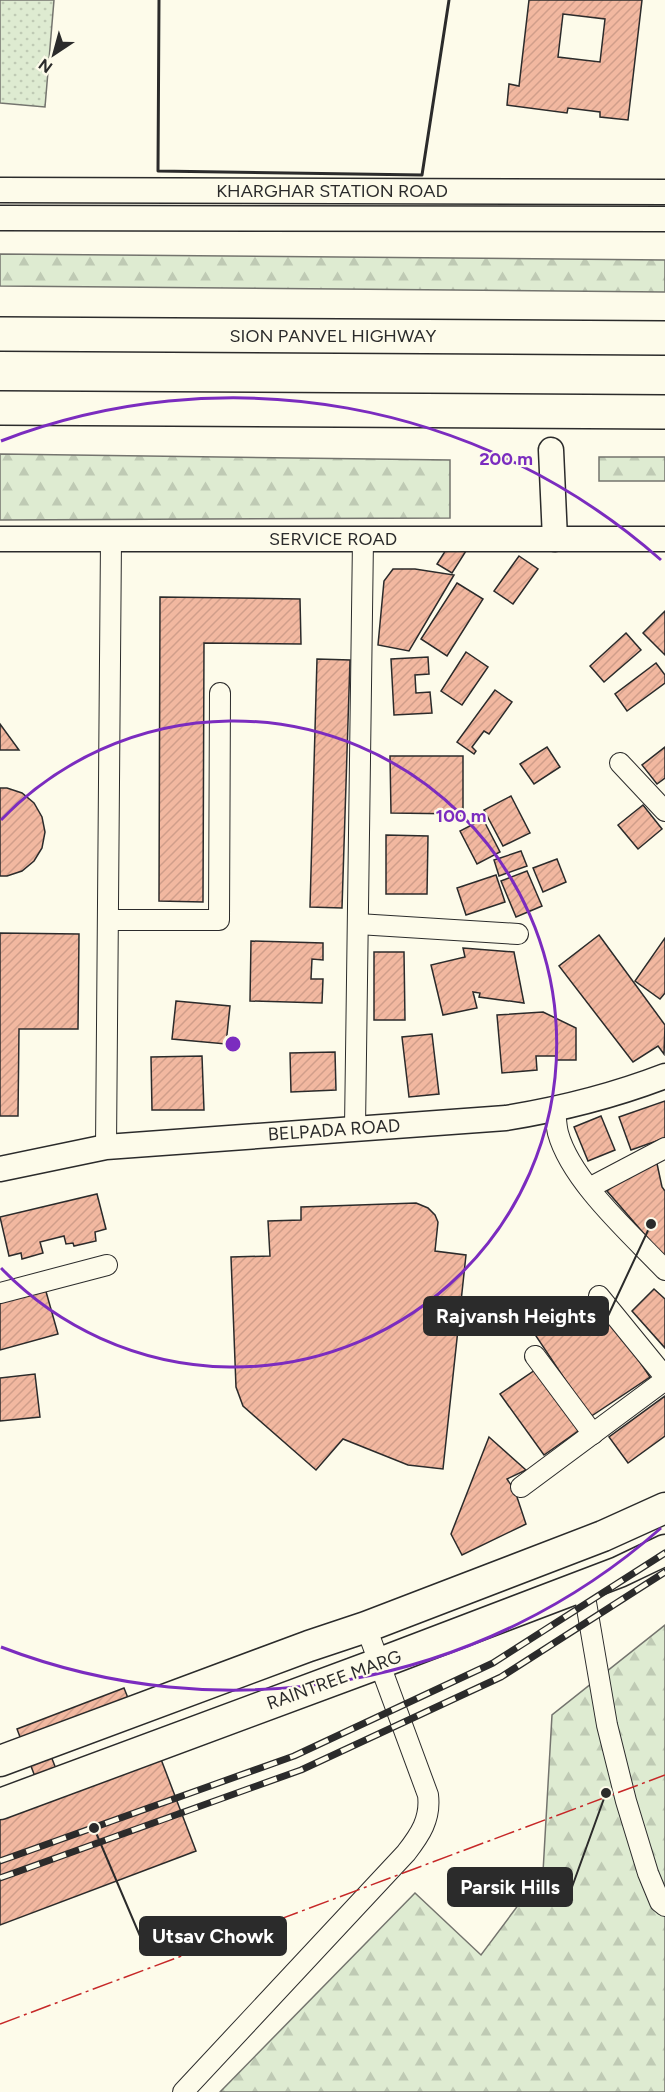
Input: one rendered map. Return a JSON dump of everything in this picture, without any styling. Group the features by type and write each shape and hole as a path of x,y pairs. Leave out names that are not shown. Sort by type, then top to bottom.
{"highway":[{"name":"SION PANVEL HIGHWAY","path":"0,334 665,338"},
{"path":"0,408 665,412"}],"main road":[{"path":"0,1761 366,1627 603,1536 665,1508"},
{"name":"RAINTREE MARG","path":"0,1804 619,1572 665,1550"}],"street":[{"name":"KHARGHAR STATION ROAD","path":"0,190 665,192"},
{"name":"KHARGHAR STATION ROAD","path":"0,218 665,219"},
{"path":"551,450 555,539"},
{"name":"SERVICE ROAD","path":"0,538 665,539"},
{"path":"106,1147 111,539"},
{"path":"355,1128 363,539"},
{"path":"108,920 219,920 220,693"},
{"path":"620,763 665,811"},
{"path":"358,924 518,934"},
{"name":"BELPADA ROAD","path":"0,1169 106,1147 506,1118 555,1110 609,1096 665,1076"},
{"path":"555,1110 558,1133 568,1156 589,1188 665,1270"},
{"path":"589,1188 665,1148"},
{"path":"0,1293 107,1266"},
{"path":"521,1487 665,1378 599,1296"},
{"path":"535,1356 593,1434"},
{"path":"583,1585 609,1736 648,1873 660,1902 665,1906"},
{"path":"183,2092 406,1853 426,1823 430,1808 428,1795 366,1627"}],"green space":[{"path":"0,0 54,0 45,107 0,103"},
{"path":"0,254 665,260 665,292 0,286"},
{"path":"0,454 450,460 450,518 0,520"},
{"path":"599,457 665,457 665,481 599,481"},
{"path":"665,1625 665,2092 220,2092 415,1893 481,1955 543,1872 552,1715"}],"building":[{"path":"529,0 642,0 628,120 600,117 600,112 568,108 567,113 507,105 509,84 519,86","holes":["563,14 605,19 600,62 558,57"]},
{"path":"451,542 466,551 452,573 437,564"},
{"path":"519,556 538,569 513,604 494,591"},
{"path":"393,569 415,569 454,575 409,651 378,645 384,581"},
{"path":"457,583 483,599 447,656 421,639"},
{"path":"160,597 300,599 301,644 204,643 203,902 159,901"},
{"path":"665,611 665,655 643,633"},
{"path":"626,633 641,650 604,682 590,666"},
{"path":"466,652 488,667 462,705 441,691"},
{"path":"428,657 429,674 415,675 416,693 430,692 432,713 394,715 391,659"},
{"path":"317,659 350,660 342,908 310,907"},
{"path":"656,663 665,675 665,683 627,711 615,694"},
{"path":"495,690 512,702 489,734 484,731 472,747 476,751 474,754 457,742"},
{"path":"0,724 19,750 0,750"},
{"path":"547,747 560,767 534,784 520,764"},
{"path":"665,747 665,778 657,784 642,765"},
{"path":"390,756 463,756 463,814 391,813"},
{"path":"0,788 22,793 34,803 42,817 45,832 42,848 34,861 22,871 7,876 0,876"},
{"path":"511,796 530,833 503,846 484,810"},
{"path":"643,805 662,829 638,849 618,825"},
{"path":"483,819 500,852 477,864 460,831"},
{"path":"386,835 428,836 427,894 386,894"},
{"path":"521,851 527,866 499,876 494,860"},
{"path":"557,859 566,882 543,892 533,868"},
{"path":"527,871 542,906 516,917 501,881"},
{"path":"496,875 505,902 466,915 457,888"},
{"path":"0,933 79,934 78,1029 19,1029 18,1116 0,1116"},
{"path":"599,935 665,1025 664,1054 658,1046 633,1062 559,966"},
{"path":"665,938 665,993 660,999 635,981"},
{"path":"251,941 323,943 323,960 312,959 311,979 323,979 322,1003 250,1001"},
{"path":"463,948 514,952 524,1003 479,997 480,993 473,992 477,1008 443,1015 431,965 465,957"},
{"path":"374,952 404,952 405,1020 374,1020"},
{"path":"176,1001 230,1006 226,1044 172,1039"},
{"path":"543,1012 576,1028 576,1060 556,1060 556,1056 536,1056 537,1070 502,1073 497,1015"},
{"path":"432,1034 439,1094 409,1097 402,1037"},
{"path":"335,1052 336,1090 291,1092 290,1053"},
{"path":"202,1056 204,1110 152,1110 151,1057"},
{"path":"665,1101 665,1138 631,1150 619,1117"},
{"path":"601,1116 615,1150 588,1161 574,1127"},
{"path":"656,1159 662,1187 665,1191 665,1258 607,1191 637,1165"},
{"path":"97,1194 106,1229 95,1232 96,1241 74,1246 73,1243 66,1244 64,1236 40,1242 43,1253 22,1259 21,1253 9,1256 0,1217"},
{"path":"416,1203 428,1208 438,1222 435,1251 466,1255 443,1469 408,1465 343,1439 316,1470 243,1406 236,1387 231,1257 270,1256 268,1221 301,1220 301,1207"},
{"path":"45,1288 58,1334 0,1350 0,1301"},
{"path":"654,1289 665,1299 665,1348 632,1311"},
{"path":"596,1296 650,1377 590,1417 536,1336"},
{"path":"538,1368 581,1429 544,1455 500,1394"},
{"path":"35,1374 40,1417 0,1421 0,1378"},
{"path":"665,1396 665,1436 628,1463 609,1437"},
{"path":"489,1437 526,1470 507,1479 515,1491 526,1524 462,1555 451,1534"},
{"path":"124,1688 130,1703 43,1736 64,1789 159,1754 196,1851 0,1925 0,1805 40,1790 17,1729"}],"railway":[{"path":"0,1861 294,1756 493,1663 665,1553"},
{"path":"0,1878 301,1770 501,1677 665,1572"}],"wall":[{"path":"159,0 158,171 422,175 449,0"}],"power":[{"path":"0,2024 665,1775"}],"place":[{"name":"Rajvansh Heights","path":"651,1224"},
{"name":"Parsik Hills","path":"606,1793"},
{"name":"Utsav Chowk","path":"94,1828"}]}
